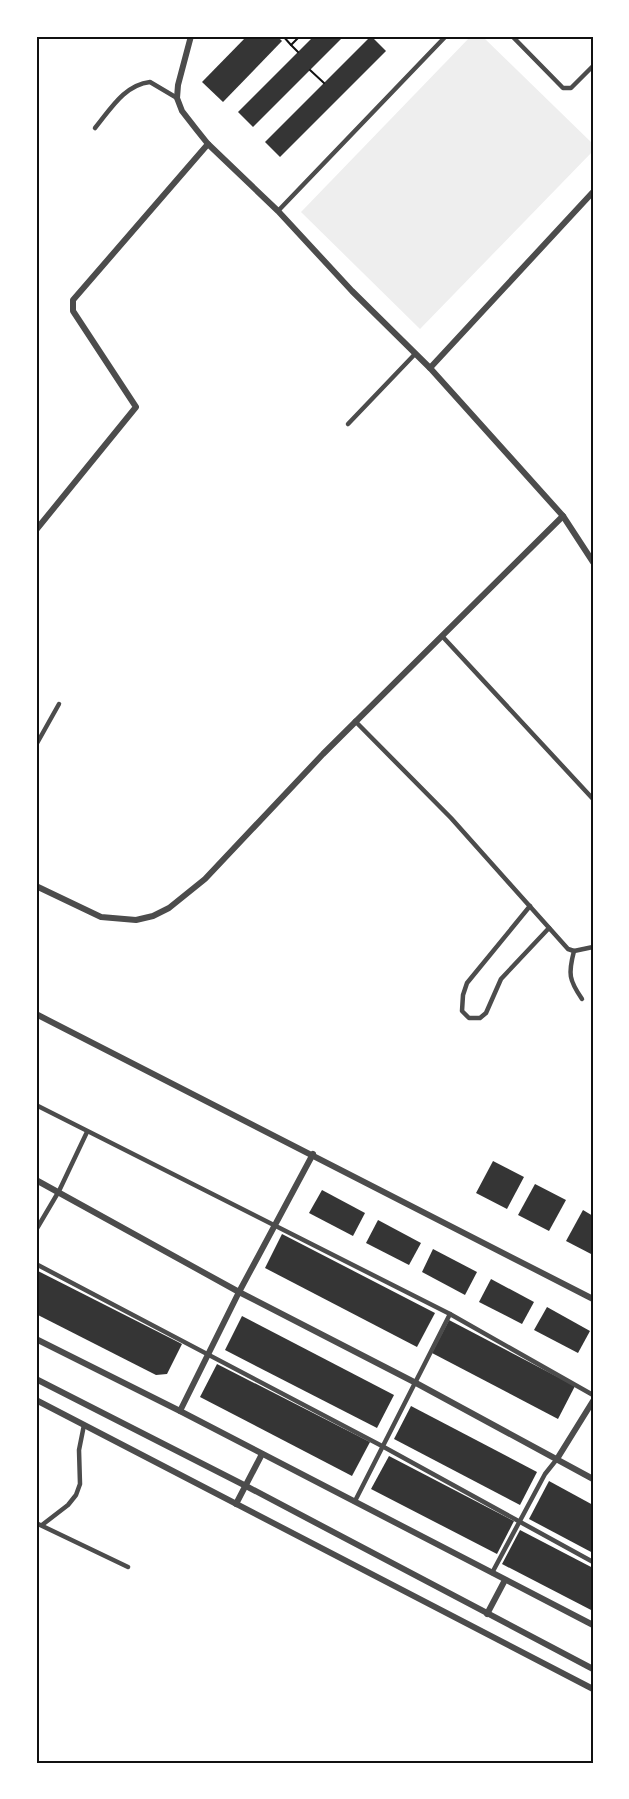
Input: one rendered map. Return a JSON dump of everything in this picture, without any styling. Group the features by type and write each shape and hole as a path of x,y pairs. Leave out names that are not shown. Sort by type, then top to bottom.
{"street":[{"path":"191,36 178,85 177,98 183,111 208,144 278,211 352,291 430,368 563,516 593,562"},
{"path":"36,530 136,406 73,311 73,300 208,144"},
{"path":"430,368 593,192"},
{"path":"36,886 101,917 136,920 153,916 169,908 205,879 356,721 563,516"},
{"path":"36,1014 593,1299"},
{"path":"180,1411 239,1292 313,1154"},
{"path":"36,1180 239,1292 416,1383 593,1479"},
{"path":"36,1339 593,1625"},
{"path":"36,1379 246,1486 593,1669"},
{"path":"36,1400 593,1689"},
{"path":"557,1459 593,1401"},
{"path":"236,1504 262,1454"},
{"path":"487,1614 505,1580"}],"lane":[{"path":"512,36 563,88 571,88 593,66"},
{"path":"278,211 442,37"},
{"path":"95,128 118,100 135,86 150,82 177,98"},
{"path":"348,424 415,354"},
{"path":"442,636 593,799"},
{"path":"36,745 59,704"},
{"path":"356,721 452,818 568,949 574,951 593,947"},
{"path":"530,906 467,983 462,995 462,1011 469,1018 480,1018 486,1013 501,979 549,928"},
{"path":"574,951 569,970 570,977 582,999"},
{"path":"36,1105 450,1314 593,1395"},
{"path":"36,1230 59,1191 87,1132"},
{"path":"36,1264 382,1446 593,1562"},
{"path":"355,1501 450,1314"},
{"path":"42,1525 68,1505 76,1495 80,1484 80,1450 84,1425"},
{"path":"492,1573 545,1474 557,1459"},
{"path":"36,1523 128,1567"}],"path":[{"path":"283,36 298,52"},
{"path":"291,45 300,36"},
{"path":"310,70 324,83"}],"shaded area":[{"path":"471,36 482,36 593,144 593,151 420,329 301,212"}],"building":[{"path":"247,36 277,36 282,41 223,102 202,82"},
{"path":"314,36 344,36 253,127 238,112"},
{"path":"371,36 386,51 280,157 265,142"},
{"path":"493,1161 524,1177 507,1209 476,1193"},
{"path":"535,1184 566,1200 549,1231 518,1215"},
{"path":"322,1190 365,1213 353,1236 309,1213"},
{"path":"583,1210 593,1216 593,1255 566,1241"},
{"path":"378,1220 421,1243 409,1265 366,1243"},
{"path":"282,1234 435,1313 417,1347 265,1268"},
{"path":"433,1249 477,1272 465,1295 422,1272"},
{"path":"36,1270 182,1344 167,1374 156,1375 36,1314"},
{"path":"491,1279 534,1302 522,1324 479,1302"},
{"path":"547,1307 590,1331 578,1353 534,1330"},
{"path":"242,1316 394,1395 377,1428 225,1350"},
{"path":"449,1320 575,1386 558,1419 432,1353"},
{"path":"217,1364 370,1442 352,1476 200,1397"},
{"path":"411,1406 537,1472 520,1505 394,1439"},
{"path":"389,1456 514,1521 497,1554 371,1489"},
{"path":"549,1481 593,1505 593,1553 529,1519"},
{"path":"520,1530 593,1568 593,1611 502,1564"}]}
